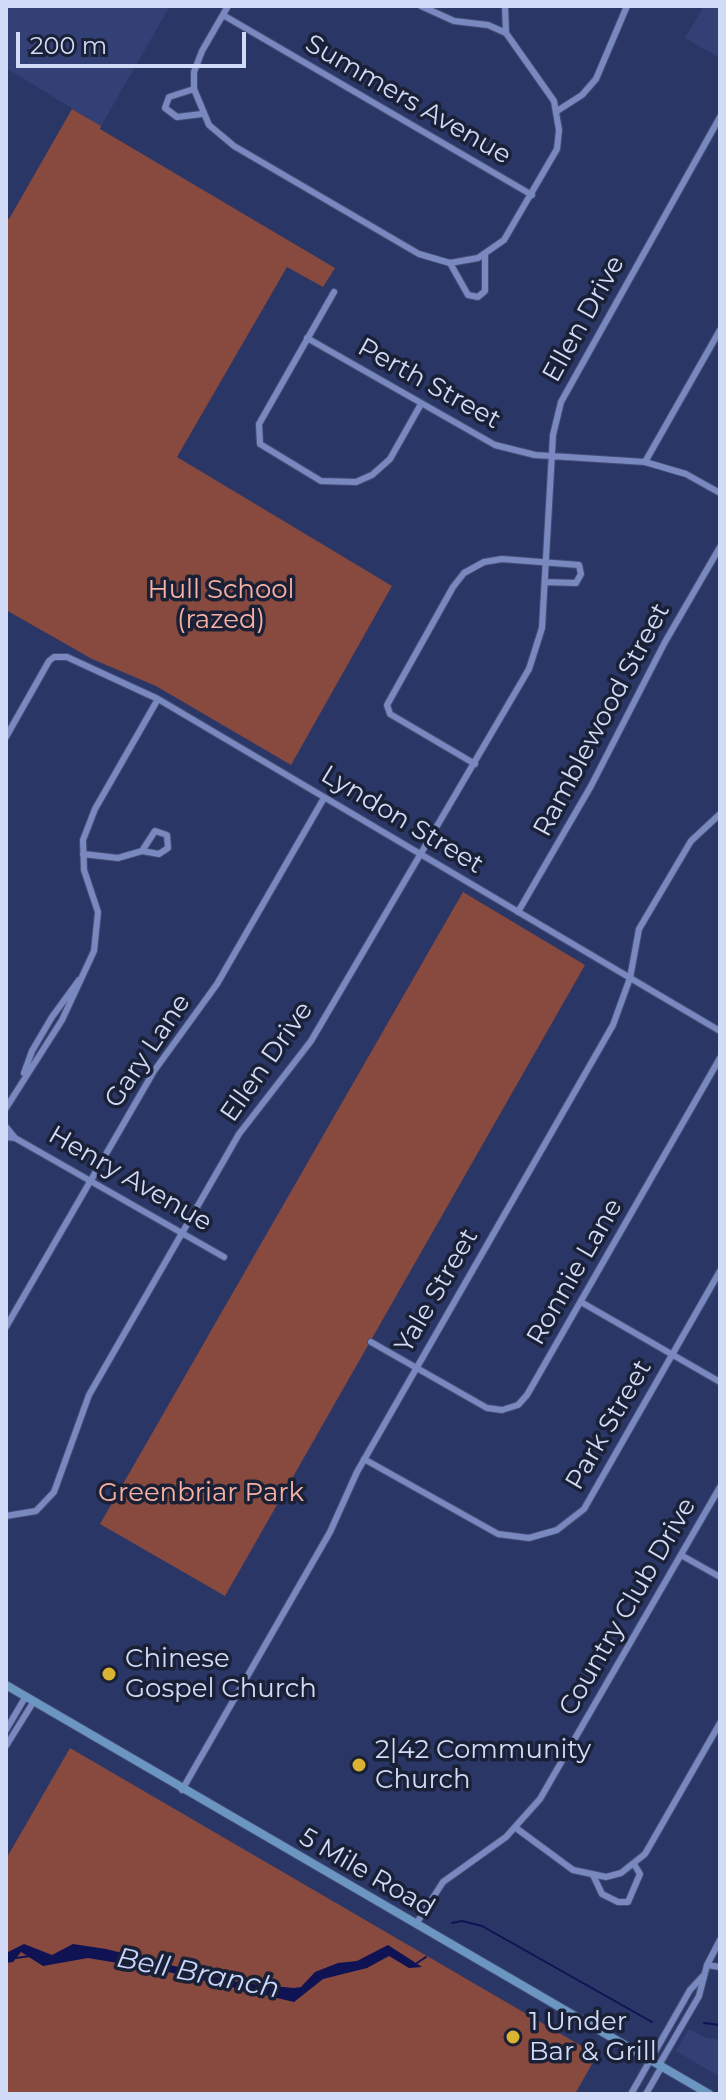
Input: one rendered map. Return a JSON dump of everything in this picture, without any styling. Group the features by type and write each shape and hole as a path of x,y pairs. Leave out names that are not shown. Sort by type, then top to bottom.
{"main road":[{"name":"5 Mile Road","path":"6,1685 709,2094"}],"street":[{"path":"228,6 198,57 194,89 202,114 213,130 234,146 419,254 450,263 470,260 485,254 510,232 532,195 557,149 557,111 548,89 506,33 488,25 454,21 421,6"},
{"path":"505,6 506,33"},
{"path":"557,111 582,95 596,79 627,6"},
{"name":"Summers Avenue","path":"223,15 532,195"},
{"path":"194,89 166,100 165,108 171,116 202,114"},
{"name":"Ellen Drive","path":"6,1516 36,1511 54,1492 89,1395 250,1117 311,1041 415,860 475,764 536,654 542,628 556,420 569,385 719,121"},
{"path":"450,263 464,289 473,297 478,297 485,291 485,254"},
{"path":"334,292 257,433 263,447 306,473 338,484 372,475 390,459 421,404"},
{"path":"645,462 720,330"},
{"name":"Perth Street","path":"307,338 495,445 552,456 645,462 676,470 720,493"},
{"name":"Ramblewood Street","path":"518,912 591,786 665,642 720,547"},
{"path":"475,764 390,714 387,705 464,573 493,560 546,560 579,565 581,574 576,583 545,582"},
{"name":"Lyndon Street","path":"6,737 49,661 59,656 158,699 720,1031"},
{"path":"22,1078 42,1056 94,951 99,925 83,854 90,819 158,699"},
{"name":"Gary Lane","path":"6,1327 154,1071 217,984 324,798"},
{"name":"Yale Street","path":"182,1790 330,1532 364,1459 610,1031 630,978 639,929 691,841 720,814"},
{"path":"83,854 118,858 142,851 165,852 170,841 167,835 155,831 142,851"},
{"path":"6,1108 32,1051 81,977"},
{"name":"Ronnie Lane","path":"416,1368 487,1408 509,1409 527,1395 720,1058"},
{"name":"Henry Avenue","path":"6,1127 15,1138 224,1257"},
{"name":"Henry Avenue","path":"6,1137 15,1138"},
{"name":"Park Street","path":"364,1459 498,1534 525,1538 550,1533 584,1509 720,1271"},
{"path":"581,1302 720,1382"},
{"path":"371,1342 416,1368"},
{"name":"Country Club Drive","path":"416,1924 449,1876 516,1828 548,1786 720,1487"},
{"path":"681,1555 720,1577"},
{"path":"6,1730 30,1699"},
{"path":"6,1746 30,1699"},
{"path":"516,1828 563,1866 606,1877 634,1864 653,1842 720,1723"},
{"path":"593,1875 602,1894 618,1902 628,1902 640,1874 634,1864"},
{"path":"646,2094 690,1990 703,1976 720,1940"},
{"path":"707,1965 720,1967"},
{"path":"631,2094 657,2064"}],"shaded area":[{"path":"6,6 170,6 101,126 6,68"},
{"path":"704,6 720,6 720,58 685,38"},
{"path":"689,2029 706,2038 720,2040 720,2077 676,2051"}],"green space":[{"name":"Hull School (razed)","path":"72,109 101,126 100,129 335,268 323,287 287,267 177,457 392,586 291,765 156,686 92,659 6,610 6,218 9,219"},
{"name":"Greenbriar Park","path":"463,892 585,965 225,1596 100,1524"},
{"path":"70,1748 597,2055 575,2094 6,2094 6,1859"}],"water":[{"path":"24,1944 52,1955 73,1944 106,1949 242,1983 294,1988 301,1987 315,1972 338,1963 357,1961 388,1945 422,1967 409,1968 389,1956 367,1968 323,1979 294,2002 160,1970 88,1958 43,1966 21,1952 13,1962 6,1963 6,1953"}],"waterway":[{"name":"Bell Branch","path":"452,1923 462,1921 482,1926 652,2022"},
{"name":"Bell Branch","path":"16,1958 30,1956"},
{"name":"Bell Branch","path":"417,1963 426,1957"},
{"name":"Bell Branch","path":"704,2023 720,2025"}],"place":[{"name":"Chinese Gospel Church","path":"109,1674"},
{"name":"2|42 Community Church","path":"359,1765"},
{"name":"1 Under Bar & Grill","path":"513,2037"}]}
